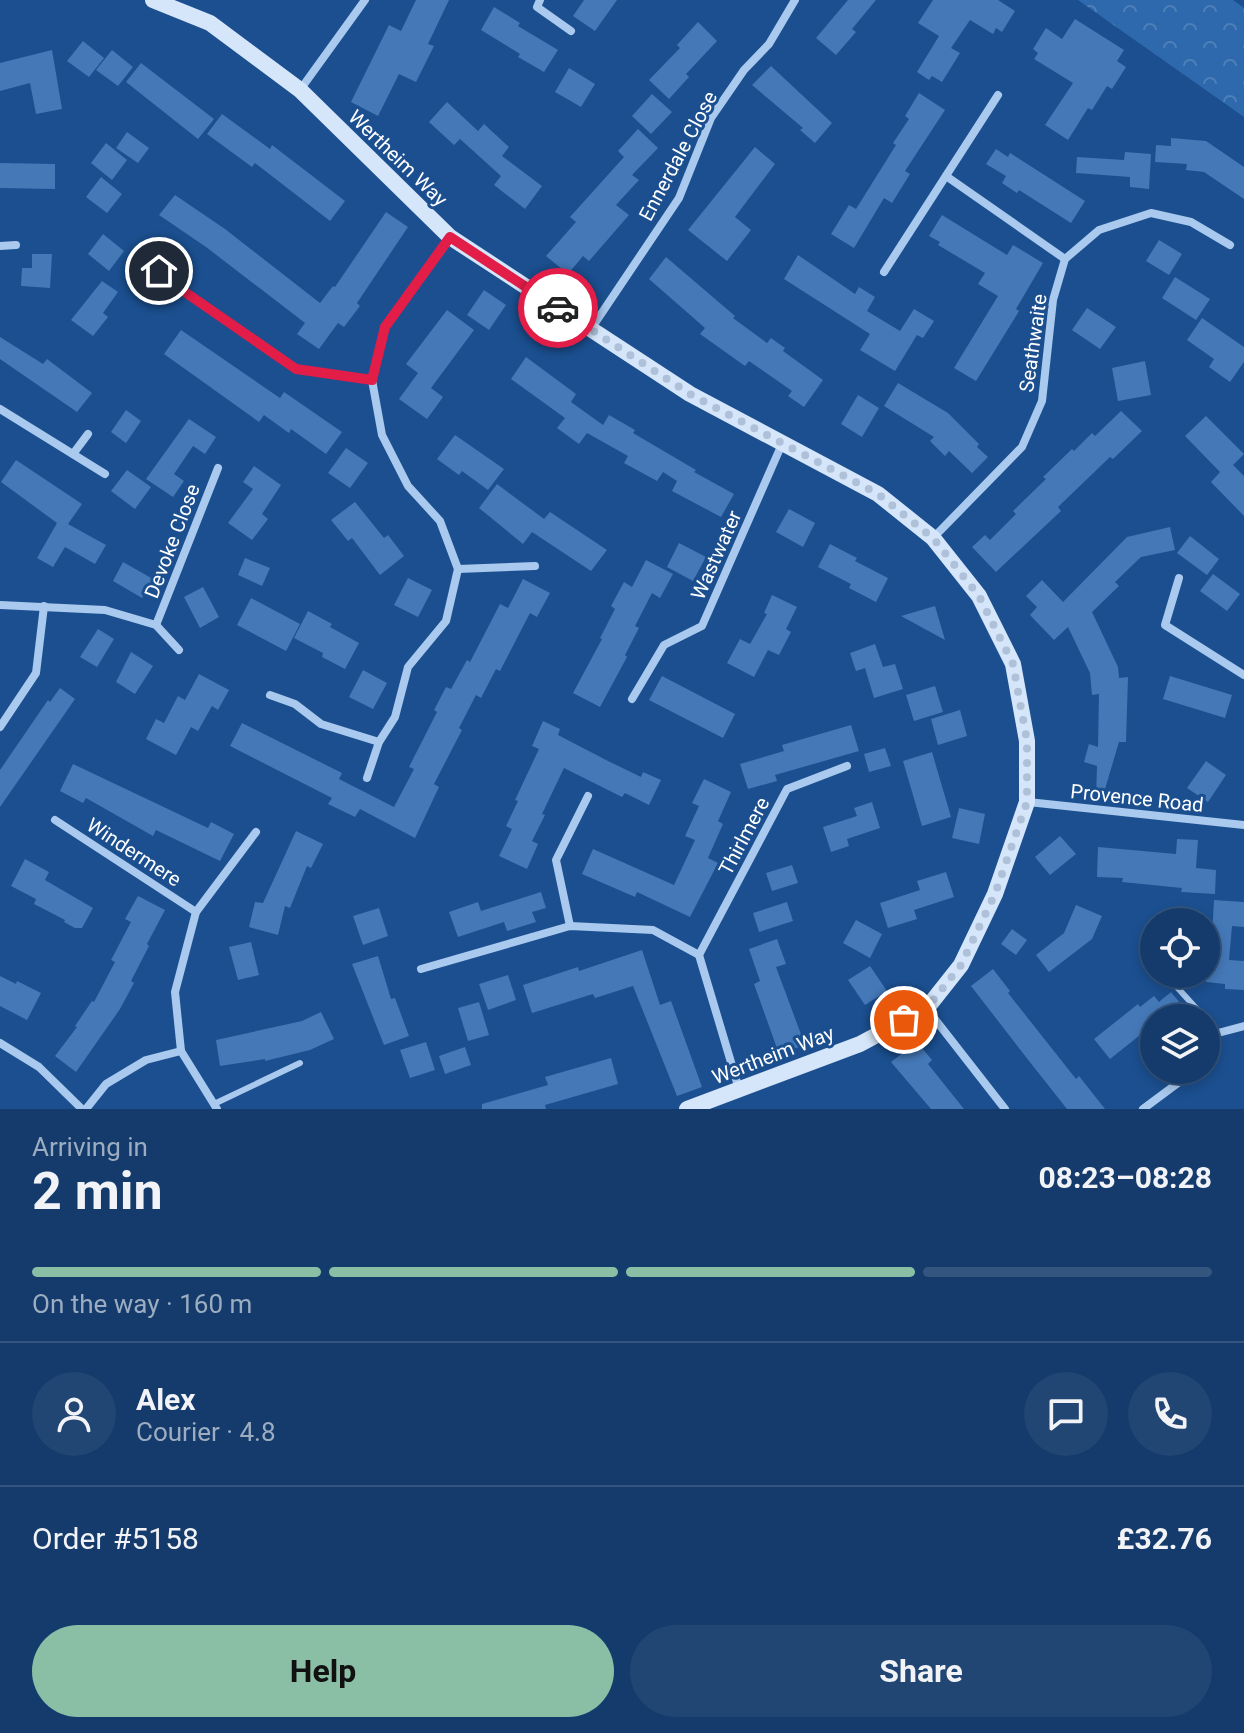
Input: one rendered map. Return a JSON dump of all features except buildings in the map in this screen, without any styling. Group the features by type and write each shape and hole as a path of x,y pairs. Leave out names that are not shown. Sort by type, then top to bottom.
{"street":[{"name":"Wertheim Way","path":"153,0 210,23 300,90 450,237 690,394 878,494 933,538 979,596 1013,664 1027,741 1027,802 995,894 961,965 927,1008 860,1044 687,1109"},
{"path":"300,90 365,0"},
{"path":"540,0 537,7 571,31"},
{"name":"Ennerdale Close","path":"591,329 679,198 711,118 744,70 769,44 795,0"},
{"path":"884,272 998,95"},
{"path":"946,176 1065,259 1099,230 1151,213 1191,222 1230,245"},
{"path":"367,778 379,742 395,717 408,667 446,621 458,569 440,521 408,486 382,435 372,380 385,327 450,237"},
{"path":"0,246 16,245"},
{"name":"Seathwaite","path":"933,538 1022,447 1042,401 1053,300 1065,259"},
{"path":"159,271 296,369 372,380"},
{"path":"0,409 105,474"},
{"path":"73,454 88,434"},
{"name":"Wastwater","path":"632,699 664,645 702,626 782,444"},
{"name":"Devoke Close","path":"156,625 218,468"},
{"path":"458,569 535,566"},
{"path":"1179,578 1165,625 1244,675"},
{"name":"Devoke Close","path":"0,605 105,610 156,625 179,650"},
{"path":"2,721 36,673 44,606"},
{"path":"270,695 295,704 321,724 379,742"},
{"name":"Thirlmere","path":"699,955 787,789 847,766"},
{"path":"570,926 556,860 588,796"},
{"name":"Provence Road","path":"1027,802 1244,825"},
{"name":"Windermere","path":"55,820 196,912"},
{"path":"216,1106 181,1051 175,992 196,912 256,832"},
{"path":"421,969 570,926 653,930 699,955 739,1089"},
{"path":"927,1008 1005,1109"},
{"path":"1220,1032 1244,1026"},
{"path":"0,1043 39,1067 84,1109 106,1084 146,1060 181,1051"},
{"path":"1143,1109 1177,1084"}],"lane":[{"path":"1177,988 1192,1004"},
{"path":"216,1106 300,1063"}],"green space":[{"path":"1078,0 1233,0 1244,8 1244,117"}],"way so far":[{"path":"558,308 690,394 878,494 933,538 979,596 1013,664 1027,741 1027,802 995,894 961,965 927,1008 904,1020"}],"route":[{"path":"159,271 296,369 372,380 385,327 450,237 558,308"}]}
